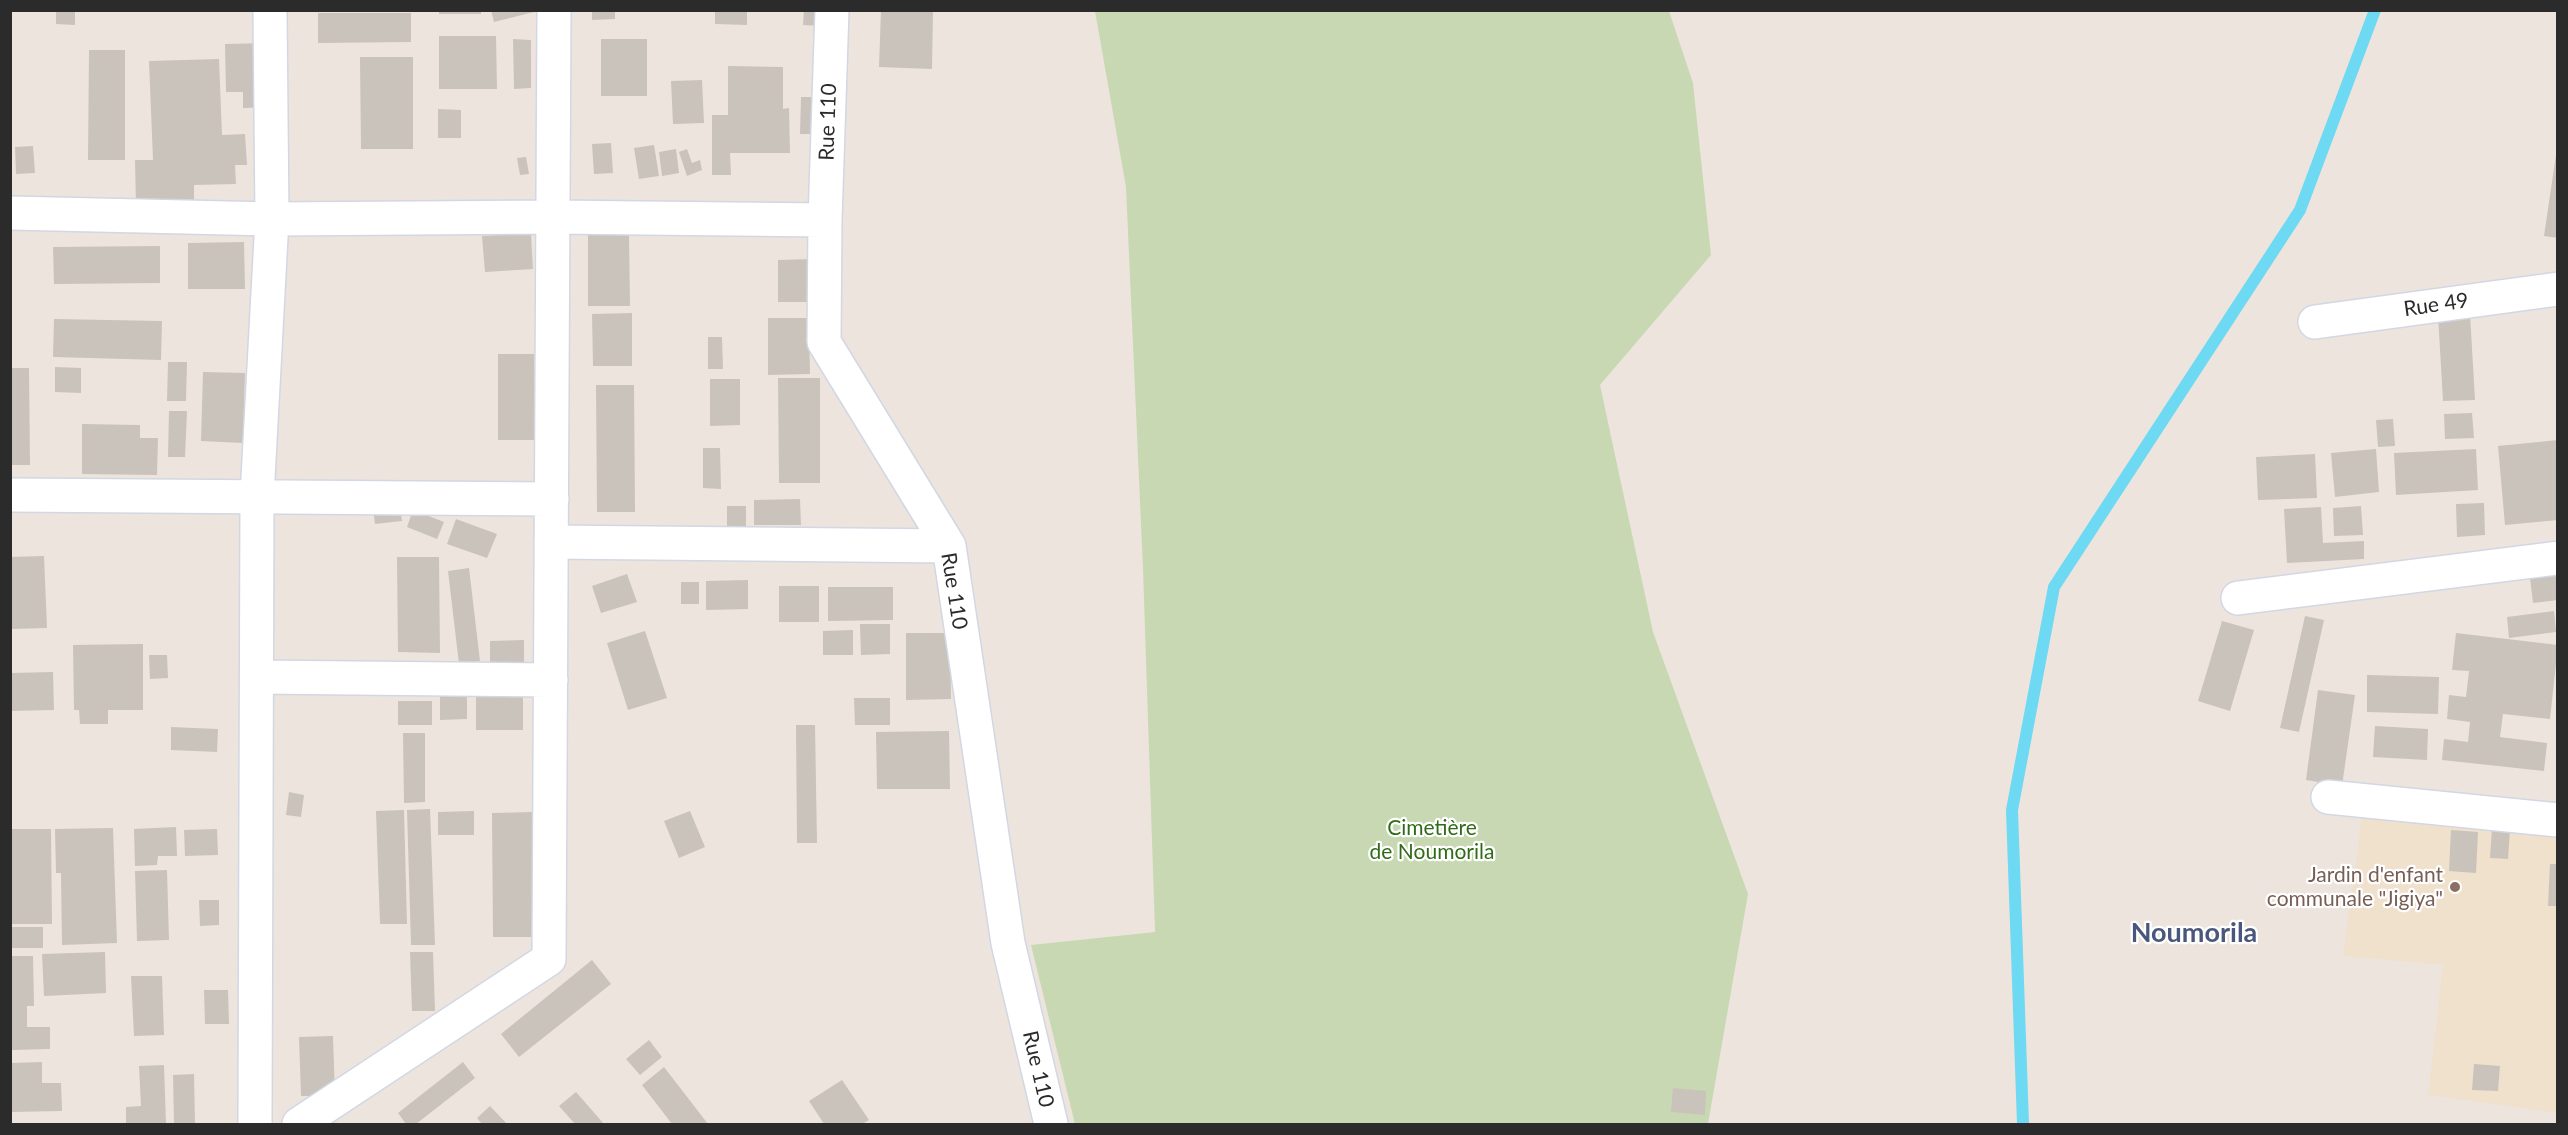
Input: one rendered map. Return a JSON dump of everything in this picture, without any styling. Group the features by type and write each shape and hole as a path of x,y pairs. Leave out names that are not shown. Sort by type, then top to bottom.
{"street":[{"path":"255,1125 257,497 272,219 270,10"},
{"path":"299,1125 549,959 554,10"},
{"name":"Rue 110","path":"832,10 825,220 825,342 949,546 1008,943 1051,1125"},
{"path":"10,213 272,219 553,217 825,220"},
{"name":"Rue 49","path":"2315,322 2558,289"},
{"path":"10,495 552,499"},
{"path":"551,542 949,546"},
{"path":"2238,598 2558,558"},
{"path":"257,677 551,680"},
{"path":"2328,797 2558,820"}],"shaded area":[{"name":"Jardin d'enfant communale \"Jigiya\"","path":"2366,786 2557,817 2557,1113 2428,1095 2443,965 2343,956"}],"green space":[{"name":"Cimetière de Noumorila","path":"1095,11 1669,11 1693,83 1711,255 1600,385 1653,632 1748,894 1708,1124 1075,1124 1031,945 1155,932 1143,569 1126,187"}],"building":[{"path":"56,10 75,10 75,25 56,24"},
{"path":"439,10 481,10 481,14 439,14"},
{"path":"491,10 537,10 538,11 494,22"},
{"path":"592,10 615,10 615,19 592,20"},
{"path":"715,10 747,10 747,25 715,24"},
{"path":"804,10 824,10 823,26 803,25"},
{"path":"881,10 933,10 932,69 879,67"},
{"path":"318,13 411,13 411,42 318,43"},
{"path":"439,36 496,36 497,89 439,89"},
{"path":"513,39 531,40 531,88 514,89"},
{"path":"601,39 647,39 647,96 601,96"},
{"path":"269,43 271,107 243,108 243,92 226,92 225,44"},
{"path":"89,50 125,50 125,160 88,160"},
{"path":"360,57 413,57 413,149 361,149"},
{"path":"219,59 222,135 245,134 247,165 235,165 236,184 194,185 194,204 136,206 135,160 153,160 149,61"},
{"path":"728,66 783,67 783,109 789,108 790,153 730,153 731,175 712,175 712,115 728,115"},
{"path":"702,80 704,123 673,124 671,81"},
{"path":"801,97 821,97 821,134 800,134"},
{"path":"438,109 461,110 461,138 438,138"},
{"path":"611,143 613,173 594,174 592,144"},
{"path":"654,145 659,176 639,179 634,148"},
{"path":"33,146 35,173 16,174 15,147"},
{"path":"676,149 679,173 662,176 659,152"},
{"path":"687,149 692,163 700,160 702,170 687,176 679,152"},
{"path":"2556,155 2558,155 2558,238 2544,236"},
{"path":"526,157 529,174 520,175 517,158"},
{"path":"531,233 533,269 485,272 482,236"},
{"path":"588,234 629,234 630,306 588,306"},
{"path":"244,242 245,289 188,289 188,243"},
{"path":"160,246 160,283 54,284 53,247"},
{"path":"813,259 814,302 778,302 778,260"},
{"path":"632,313 632,366 593,366 592,314"},
{"path":"2470,314 2475,400 2443,401 2438,315"},
{"path":"768,318 809,318 810,374 768,375"},
{"path":"54,319 162,321 161,360 53,357"},
{"path":"708,337 722,337 723,369 708,369"},
{"path":"498,354 534,354 534,440 498,440"},
{"path":"168,362 187,362 186,401 167,401"},
{"path":"55,367 81,368 81,393 55,392"},
{"path":"10,368 29,368 30,465 10,465"},
{"path":"203,372 245,373 243,443 201,441"},
{"path":"778,378 820,378 820,483 779,483"},
{"path":"710,379 740,379 740,425 710,426"},
{"path":"596,385 634,385 635,512 597,512"},
{"path":"169,411 187,411 185,457 168,457"},
{"path":"2472,413 2474,438 2445,439 2444,414"},
{"path":"2393,419 2395,446 2378,447 2376,420"},
{"path":"82,424 140,425 140,438 158,438 157,475 82,474"},
{"path":"2558,440 2558,520 2505,525 2498,446"},
{"path":"703,448 720,448 721,489 703,488"},
{"path":"2376,449 2379,492 2335,497 2331,453"},
{"path":"2476,449 2478,490 2396,495 2394,453"},
{"path":"2315,454 2317,498 2258,500 2256,457"},
{"path":"800,499 801,525 754,525 754,500"},
{"path":"2484,503 2485,535 2457,537 2456,504"},
{"path":"400,506 402,521 375,524 373,509"},
{"path":"727,506 746,506 746,528 727,528"},
{"path":"2361,506 2363,535 2334,536 2333,508"},
{"path":"2321,507 2323,543 2364,541 2364,559 2287,563 2284,509"},
{"path":"413,510 444,522 437,539 407,527"},
{"path":"456,519 497,534 487,558 447,544"},
{"path":"44,556 47,628 10,629 10,557"},
{"path":"397,557 439,557 440,653 398,652"},
{"path":"469,568 480,661 459,664 448,571"},
{"path":"627,574 637,602 601,613 592,586"},
{"path":"2558,575 2558,600 2533,603 2530,578"},
{"path":"748,580 748,609 706,610 706,581"},
{"path":"681,582 699,582 699,604 681,604"},
{"path":"779,586 819,586 819,622 779,622"},
{"path":"828,587 893,587 893,620 828,621"},
{"path":"2554,611 2556,632 2509,638 2507,617"},
{"path":"2305,616 2324,620 2299,732 2280,728"},
{"path":"2222,621 2254,630 2230,711 2198,701"},
{"path":"860,624 890,624 890,654 861,655"},
{"path":"853,630 853,655 823,655 823,631"},
{"path":"645,631 667,698 628,710 607,643"},
{"path":"906,633 950,633 951,699 906,700"},
{"path":"2456,633 2558,645 2550,719 2503,714 2500,737 2547,743 2544,771 2442,760 2444,739 2468,742 2470,722 2447,719 2449,695 2466,697 2469,671 2452,670"},
{"path":"524,640 524,664 490,664 490,641"},
{"path":"143,644 143,710 108,710 108,724 80,724 79,710 74,710 73,645"},
{"path":"149,655 167,655 168,678 150,679"},
{"path":"53,672 54,710 10,711 10,673"},
{"path":"2367,675 2439,677 2438,714 2367,712"},
{"path":"2318,690 2355,695 2342,786 2306,780"},
{"path":"440,694 467,694 467,719 440,720"},
{"path":"476,696 523,696 523,730 476,730"},
{"path":"854,698 890,698 890,725 855,725"},
{"path":"398,701 432,701 432,725 398,725"},
{"path":"796,725 815,725 817,843 797,843"},
{"path":"2375,726 2428,729 2427,760 2373,757"},
{"path":"171,727 218,729 217,752 171,750"},
{"path":"949,731 950,789 877,789 876,732"},
{"path":"403,733 425,733 425,802 404,803"},
{"path":"289,792 304,795 301,817 286,815"},
{"path":"430,809 435,945 411,945 407,810"},
{"path":"404,810 407,924 380,924 376,811"},
{"path":"474,811 474,835 438,835 438,812"},
{"path":"690,811 705,847 679,858 664,821"},
{"path":"534,812 536,937 493,937 492,813"},
{"path":"176,827 177,856 158,856 157,865 135,866 134,829"},
{"path":"113,828 117,943 62,945 61,873 56,873 55,829"},
{"path":"2492,828 2510,830 2508,859 2490,858"},
{"path":"10,829 51,829 52,924 10,924"},
{"path":"217,829 218,855 185,856 184,830"},
{"path":"2451,830 2478,832 2476,873 2449,871"},
{"path":"2550,864 2558,864 2558,906 2548,906"},
{"path":"167,870 169,940 137,941 135,871"},
{"path":"199,900 219,900 219,925 200,926"},
{"path":"10,927 43,927 43,948 10,948"},
{"path":"105,952 106,993 44,996 42,954"},
{"path":"410,952 433,952 435,1011 412,1011"},
{"path":"10,956 33,956 34,1006 27,1006 27,1027 50,1027 50,1049 11,1050"},
{"path":"592,960 611,984 519,1057 501,1034"},
{"path":"131,976 162,976 164,1035 134,1036"},
{"path":"204,990 228,990 229,1024 205,1024"},
{"path":"333,1036 335,1096 301,1096 299,1037"},
{"path":"649,1040 662,1057 640,1075 626,1059"},
{"path":"42,1062 42,1083 61,1083 62,1111 12,1112 11,1063"},
{"path":"463,1062 475,1078 416,1124 406,1124 398,1113"},
{"path":"2474,1064 2500,1066 2498,1091 2472,1090"},
{"path":"164,1065 166,1124 126,1124 126,1107 141,1106 139,1066"},
{"path":"664,1067 708,1124 672,1124 642,1085"},
{"path":"194,1074 195,1124 174,1124 173,1075"},
{"path":"842,1080 869,1120 862,1124 824,1124 809,1101"},
{"path":"1673,1088 1706,1091 1705,1115 1671,1112"},
{"path":"576,1092 604,1124 575,1124 559,1106"},
{"path":"490,1106 507,1124 482,1124 477,1118"}],"waterway":[{"path":"2023,1124 2012,810 2054,587 2300,210 2375,10"}],"place":[{"name":"Jardin d'enfant communale \"Jigiya\"","path":"2455,887"}],"district":[{"name":"Noumorila","path":"2194,933"}]}
